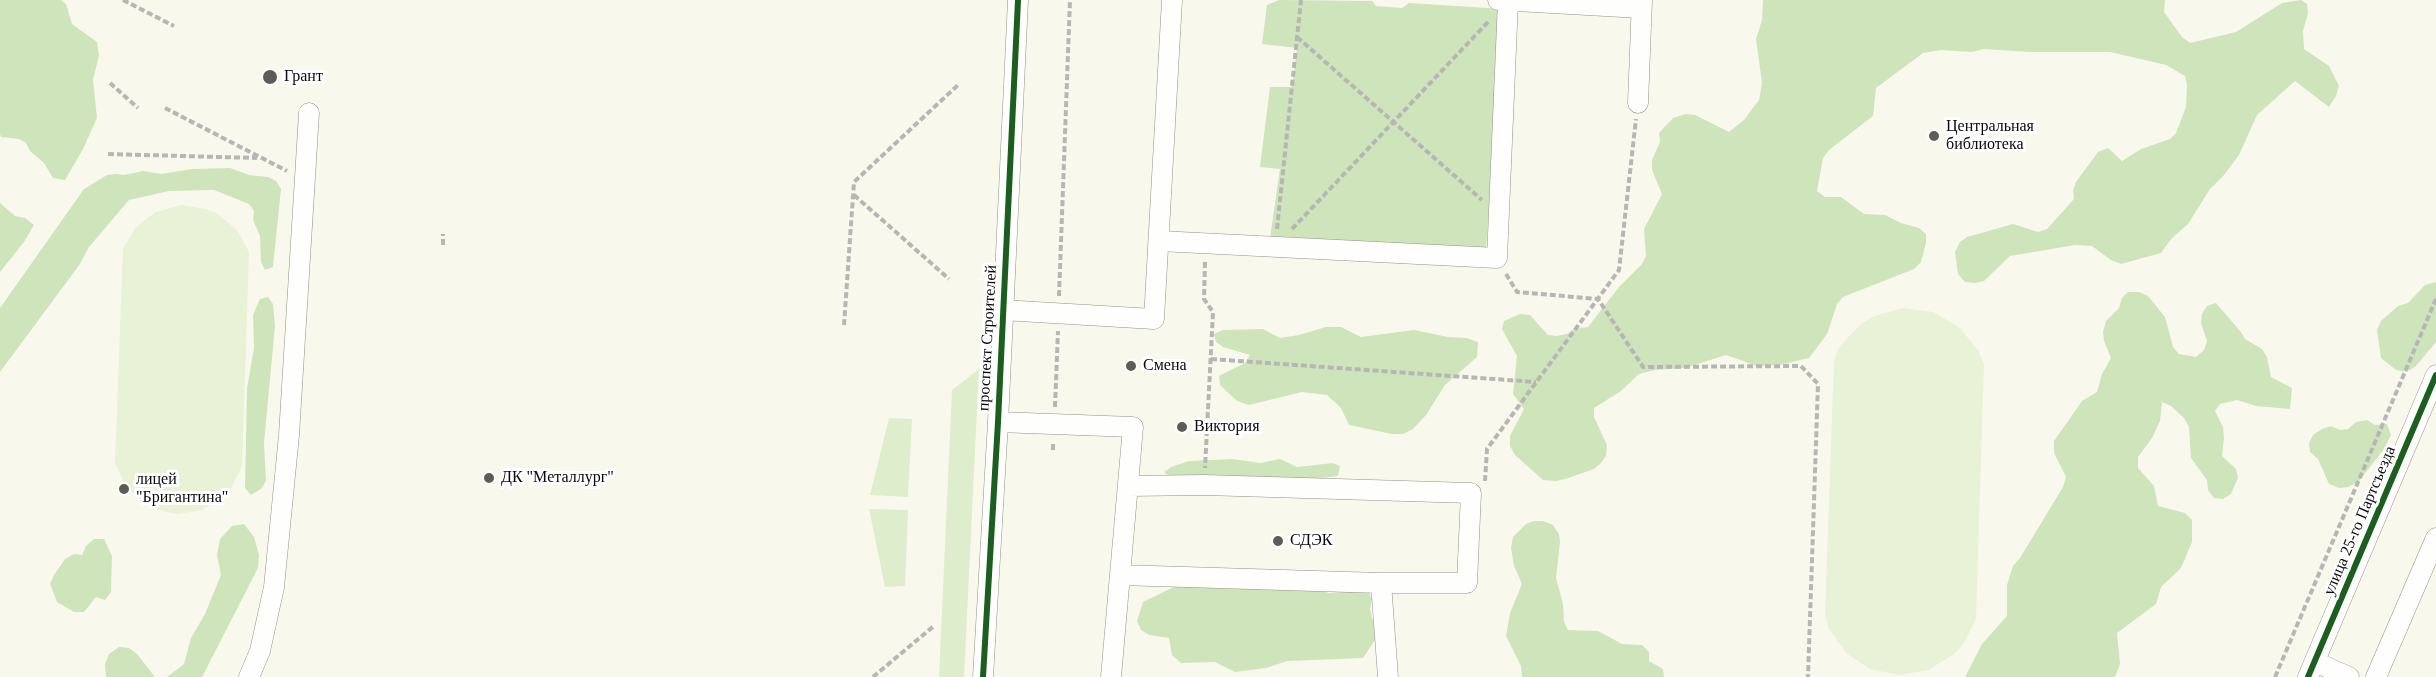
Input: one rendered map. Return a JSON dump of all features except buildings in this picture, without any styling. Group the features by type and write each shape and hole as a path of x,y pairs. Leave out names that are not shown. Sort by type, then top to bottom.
{"street":[{"name":"проспект Строителей","path":"983,677 998,422 1018,0"},
{"path":"1002,310 1154,319 1172,0"},
{"path":"1498,0 1642,4 1638,104"},
{"path":"1159,241 1497,258 1508,1"},
{"path":"249,677 260,651 274,587 289,435 309,113"},
{"name":"улица 25-го Партсъезда","path":"2311,669 2436,375"},
{"path":"998,422 1133,427 1111,677"},
{"path":"1120,575 1467,583 1471,493 1204,485 1129,486"},
{"path":"2376,677 2436,538"},
{"path":"1381,582 1388,677"},
{"path":"2311,669 2349,677"}],"path":[{"path":"123,0 174,26"},
{"path":"1053,450 1070,0"},
{"path":"1275,247 1301,0"},
{"path":"1275,247 1508,1"},
{"path":"1297,37 1499,214"},
{"path":"110,83 138,108"},
{"path":"844,325 854,182 958,85"},
{"path":"1471,493 1484,491 1487,449 1619,270 1638,104"},
{"path":"165,108 304,179"},
{"path":"108,154 259,158"},
{"path":"853,195 949,279"},
{"path":"443,234 443,245"},
{"path":"1204,485 1213,312 1204,299 1206,244"},
{"path":"1497,258 1517,292 1598,299"},
{"path":"1598,299 1643,367 1801,366 1818,384 1808,677"},
{"path":"2276,677 2436,299"},
{"path":"1210,359 1536,382"},
{"path":"873,677 935,624"}],"green space":[{"path":"0,0 61,0 66,4 72,24 97,42 99,55 93,80 97,118 65,180 53,178 44,163 30,151 26,143 19,139 1,137"},
{"path":"1279,0 1372,1 1376,6 1402,8 1409,3 1503,9 1486,249 1270,238 1280,169 1260,167 1270,87 1292,87 1297,48 1262,44 1267,5"},
{"path":"1763,0 2165,0 2164,12 2182,37 2190,43 2236,32 2282,3 2301,0 2307,4 2308,13 2303,31 2304,49 2329,66 2339,86 2329,107 2295,81 2257,115 2239,155 2210,189 2188,224 2172,238 2161,253 2121,264 2111,260 2092,246 2075,245 2010,256 1984,281 1975,283 1965,282 1958,274 1955,252 1960,242 1967,237 2013,224 2038,232 2047,229 2074,199 2073,190 2076,182 2098,152 2108,148 2122,161 2141,149 2170,139 2176,133 2186,107 2185,76 2166,65 2110,52 2030,52 1984,49 1972,52 1941,50 1923,53 1876,88 1873,116 1829,150 1823,158 1817,191 1825,197 1841,197 1864,214 1885,215 1919,228 1926,234 1921,262 1914,269 1843,297 1837,304 1827,334 1809,358 1779,365 1757,366 1726,355 1685,368 1655,370 1639,374 1621,391 1594,408 1594,417 1607,445 1606,456 1601,463 1594,469 1565,479 1543,480 1515,455 1510,446 1510,436 1524,409 1513,394 1517,356 1502,329 1504,321 1520,314 1530,315 1548,335 1556,336 1567,334 1574,329 1588,327 1619,287 1642,264 1646,256 1644,229 1662,194 1652,170 1652,160 1660,142 1659,133 1673,118 1686,114 1695,115 1729,132 1744,120 1759,100 1762,83 1756,39 1762,20"},
{"path":"230,168 249,175 268,177 276,181 281,189 273,267 265,270 261,262 260,236 253,220 254,211 249,204 214,190 169,191 129,200 89,247 80,264 0,372 0,308 84,189 107,175 124,175 143,171 161,174 192,169"},
{"path":"0,203 15,216 25,218 34,225 24,242 0,272"},
{"path":"181,205 206,209 218,214 237,230 249,252 242,466 231,488 223,497 202,510 178,514 165,512 143,503 125,485 115,463 123,249 136,227 146,219 156,212"},
{"path":"2436,282 2436,342 2415,367 2406,372 2396,370 2381,358 2377,330 2381,321 2398,306 2408,303 2425,285"},
{"path":"2128,292 2139,292 2148,296 2165,317 2173,347 2179,354 2196,357 2204,350 2207,341 2201,323 2202,314 2207,306 2216,303 2245,339 2262,349 2267,357 2271,377 2292,388 2290,409 2256,406 2237,400 2220,404 2215,411 2223,427 2222,456 2236,469 2238,478 2231,494 2223,499 2214,498 2208,490 2207,480 2191,458 2189,427 2184,418 2171,406 2162,402 2160,421 2152,438 2138,457 2138,468 2154,486 2158,506 2185,513 2192,520 2192,542 2181,568 2161,587 2156,604 2117,633 2120,664 2115,677 1965,677 1982,644 2007,616 2007,585 2013,566 2063,487 2066,477 2054,453 2054,441 2082,401 2097,392 2102,374 2111,358 2104,341 2103,332 2106,321 2119,308 2122,298"},
{"path":"268,297 273,304 275,326 264,443 266,481 261,489 251,495 245,488 247,388 254,348 253,315 260,299"},
{"path":"1903,308 1933,312 1959,327 1978,350 1984,364 1976,619 1963,645 1953,655 1928,670 1899,675 1870,669 1846,653 1829,629 1825,615 1834,360 1840,346 1861,324 1874,316"},
{"path":"1326,327 1341,327 1361,337 1414,330 1466,338 1478,342 1477,357 1445,385 1426,415 1413,429 1403,434 1392,434 1349,425 1341,408 1327,395 1302,392 1249,405 1237,401 1220,385 1219,376 1245,363 1250,355 1223,347 1216,342 1214,334 1223,330 1263,329 1280,338"},
{"path":"979,369 964,677 939,677 952,390"},
{"path":"889,418 912,419 908,497 870,495"},
{"path":"2367,420 2375,425 2387,424 2391,435 2384,449 2359,481 2348,487 2339,488 2329,484 2318,459 2310,452 2309,443 2313,435 2331,426 2340,430 2348,429 2356,422"},
{"path":"1233,459 1260,463 1280,459 1297,467 1333,463 1340,466 1338,476 1233,489 1173,480 1164,472 1189,461"},
{"path":"869,509 908,510 905,586 885,587"},
{"path":"1543,521 1553,525 1559,534 1556,578 1563,604 1564,622 1568,630 1598,631 1622,644 1642,645 1649,652 1649,661 1663,669 1664,677 1522,677 1521,666 1506,636 1510,613 1522,584 1514,566 1511,548 1513,537 1526,524"},
{"path":"244,524 254,537 259,555 258,568 202,677 167,677 184,664 191,638 205,614 221,575 217,555 220,539 232,526"},
{"path":"94,539 104,539 112,556 111,592 105,600 96,597 84,612 74,612 57,602 50,584 65,559 74,554 82,555 86,546"},
{"path":"1186,581 1202,588 1235,582 1311,585 1328,593 1368,591 1372,599 1370,609 1377,637 1363,658 1287,661 1266,668 1235,672 1215,662 1181,663 1172,655 1169,638 1149,635 1141,630 1137,621 1143,602"},
{"path":"119,647 129,648 137,654 155,677 106,677 105,664 109,654"}],"cycle path":[{"path":"983,677 998,422 1018,0"},
{"path":"2308,677 2436,375"}],"place":[{"name":"Грант","path":"270,77"},
{"name":"Центральная библиотека","path":"1934,136"},
{"name":"Смена","path":"1131,366"},
{"name":"Виктория","path":"1182,427"},
{"name":"ДК \"Металлург\"","path":"489,478"},
{"name":"лицей \"Бригантина\"","path":"124,489"},
{"name":"СДЭК","path":"1278,541"}]}
